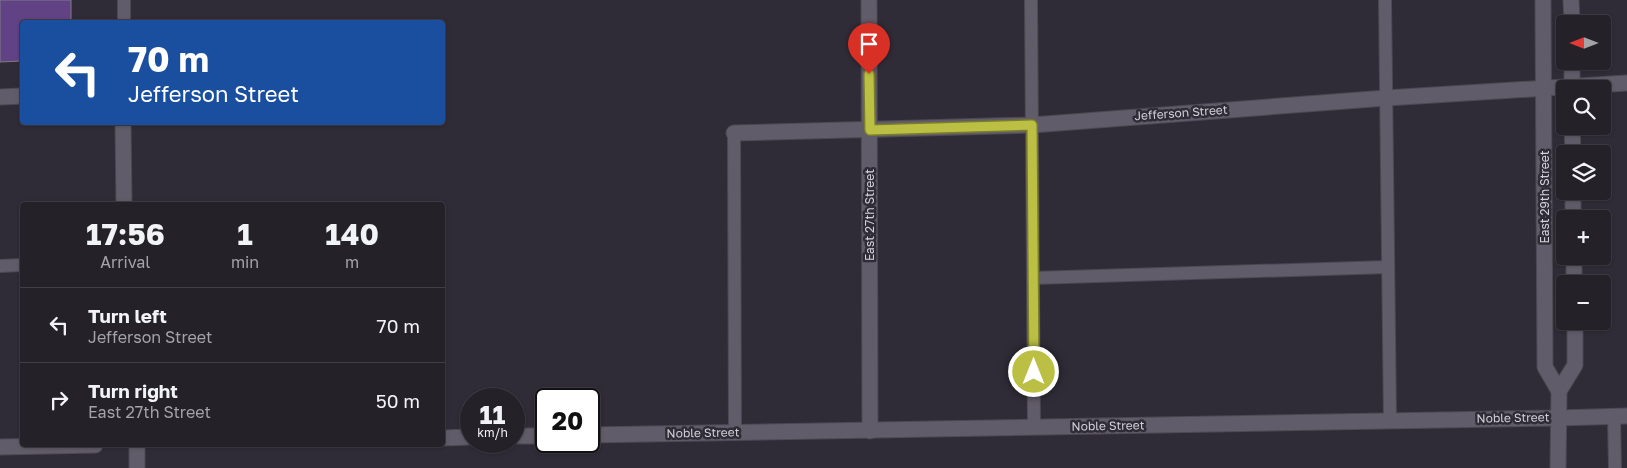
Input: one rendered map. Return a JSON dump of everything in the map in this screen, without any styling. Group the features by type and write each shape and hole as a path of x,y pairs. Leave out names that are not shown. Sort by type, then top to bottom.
{"street":[{"name":"East 27th Street","path":"869,0 870,430"},
{"name":"East 29th Street","path":"1543,0 1546,367 1559,391"},
{"path":"1571,0 1572,15"},
{"name":"Jefferson Street","path":"1611,84 1627,83"},
{"name":"Jefferson Street","path":"734,133 1032,125 1386,98 1556,89"},
{"path":"0,97 20,96"},
{"path":"123,125 124,202"},
{"path":"1558,468 1559,391 1575,365 1574,330"},
{"name":"Noble Street","path":"600,435 1620,416"},
{"path":"445,438 460,437"},
{"path":"0,447 20,447"},
{"path":"137,447 137,468"}],"lane":[{"path":"124,0 124,20"},
{"path":"1031,0 1034,427"},
{"path":"1385,0 1390,420"},
{"path":"734,133 735,433"},
{"path":"0,266 20,265"},
{"path":"1033,278 1388,267"},
{"path":"1615,468 1620,416"}],"building":[{"path":"0,0 71,0 71,20 20,20 20,61 0,62"}],"route":[{"path":"869,74 870,130 1032,125 1034,372"}]}
